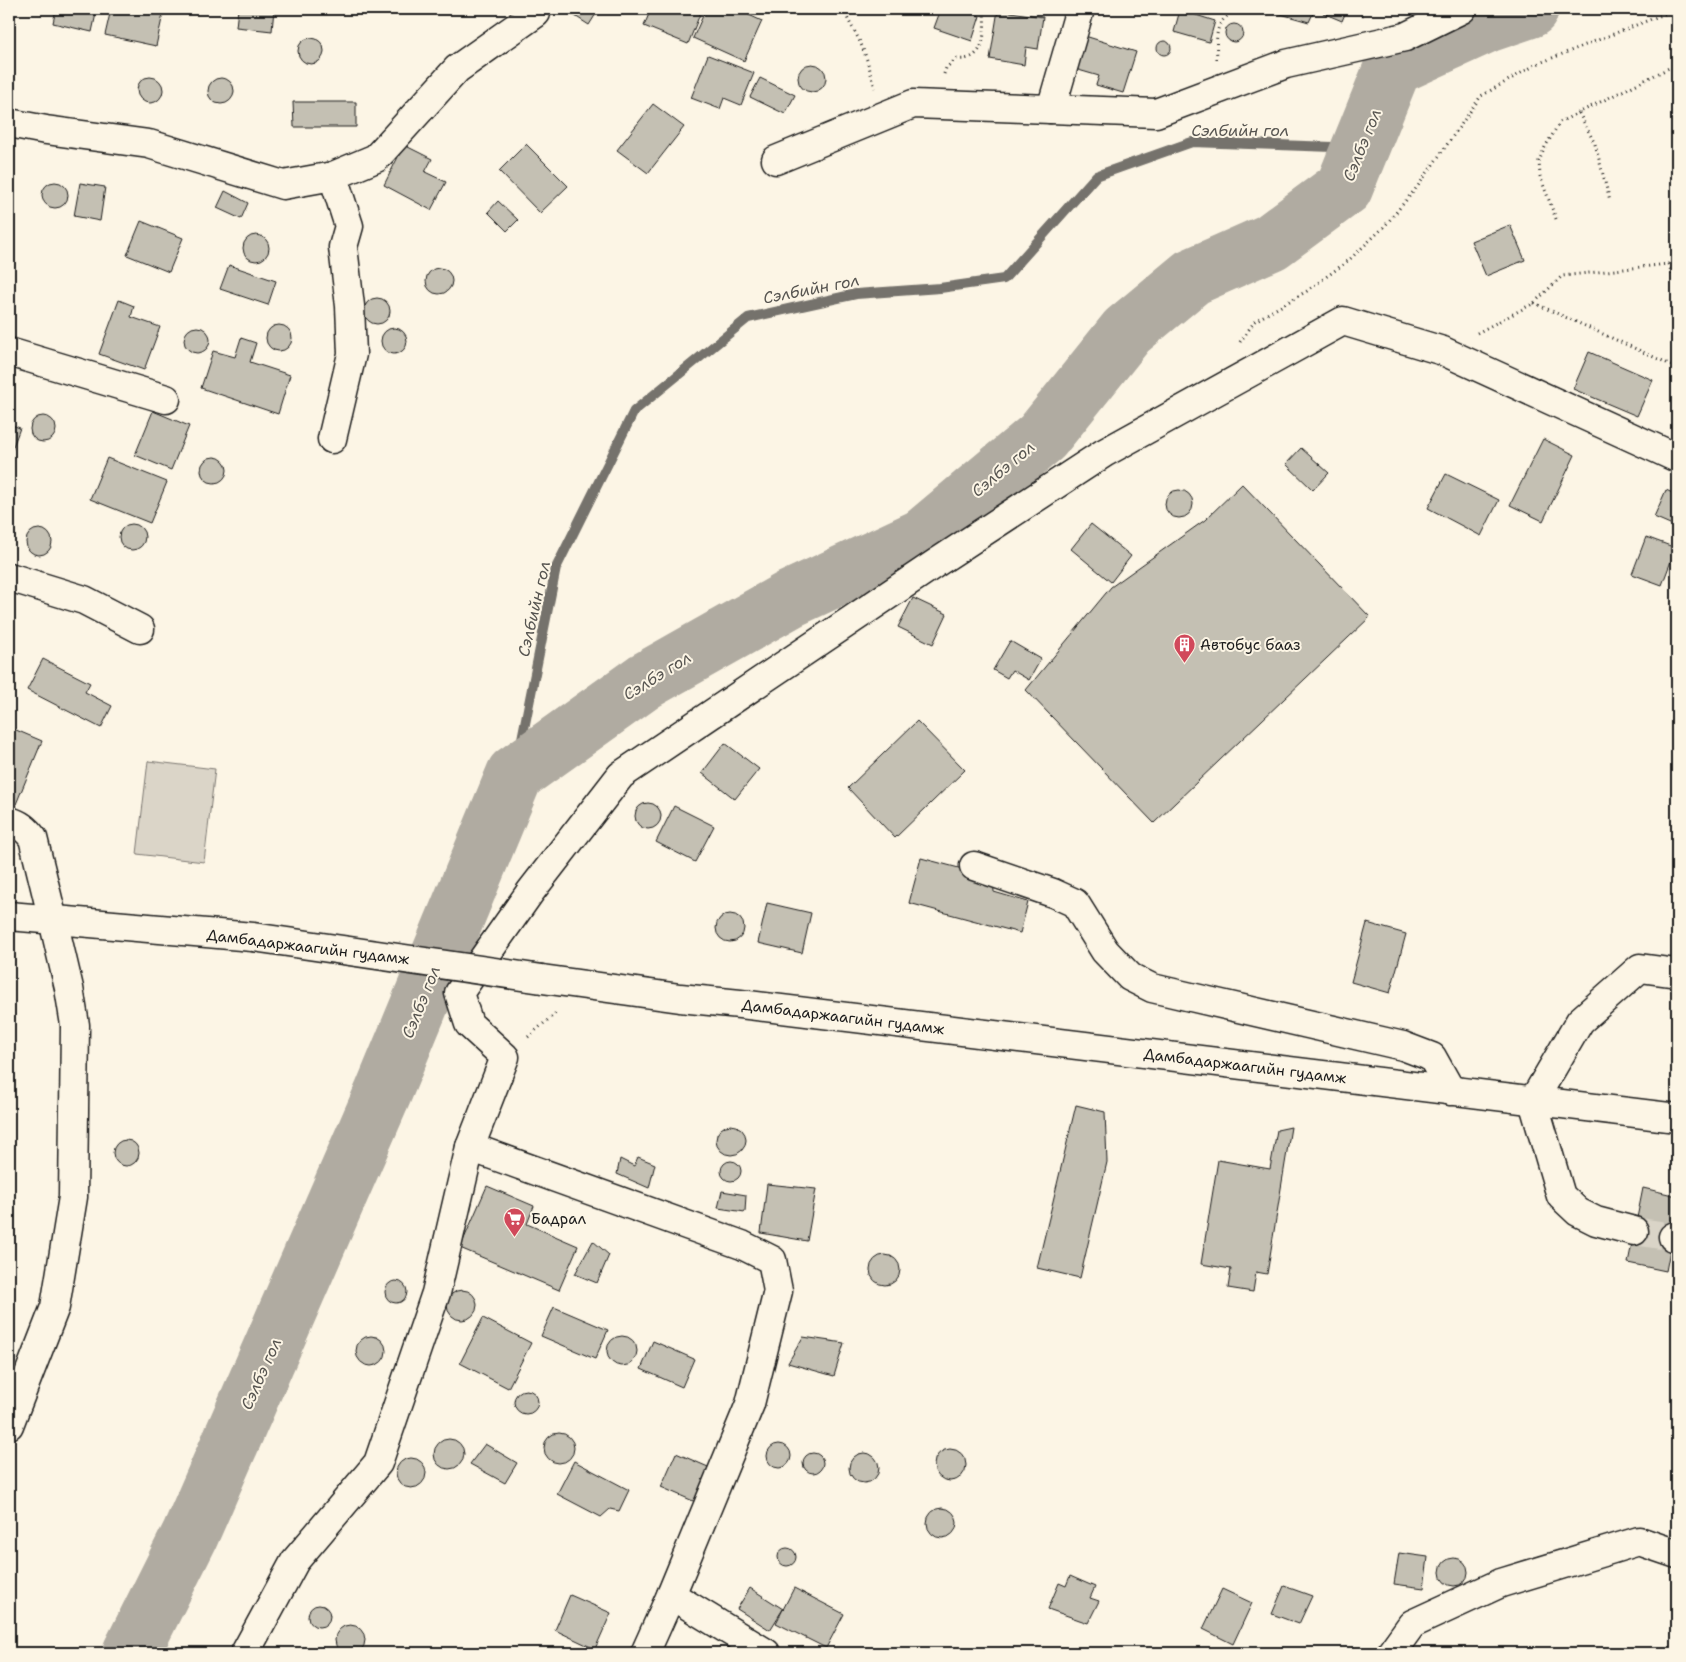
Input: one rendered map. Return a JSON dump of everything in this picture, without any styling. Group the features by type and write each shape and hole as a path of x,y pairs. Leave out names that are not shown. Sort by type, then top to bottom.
{"street":[{"path":"1051,109 1080,9"},
{"path":"776,160 913,104 1156,113 1286,64 1405,37 1462,9"},
{"path":"9,123 149,144 283,184 333,176 376,158 457,69 536,13"},
{"path":"332,439 352,354 350,306 344,248 349,226 333,176"},
{"path":"245,1653 295,1561 378,1463 436,1293 470,1147 505,1057 469,1024 459,994 531,891 621,775 927,568 1104,453 1343,321 1444,352 1677,458"},
{"path":"9,352 166,399"},
{"path":"9,577 84,600 140,629"},
{"path":"9,821 17,823 27,830 33,838 53,920 75,1025 73,1198 55,1307 9,1425"},
{"path":"974,866 1053,893 1075,903 1105,951 1130,977 1152,988 1403,1046 1432,1057 1451,1091"},
{"name":"Дамбадаржаагийн гудамж","path":"9,916 253,937 680,998 1677,1118"},
{"path":"1634,1231 1596,1221 1578,1212 1560,1196 1533,1101 1580,1021 1640,968 1677,973"},
{"path":"470,1147 742,1245 772,1260 778,1291 750,1404 645,1653"},
{"path":"1391,1653 1412,1624 1501,1583 1639,1541 1677,1554"},
{"path":"671,1595 766,1653"}],"path":[{"path":"844,9 848,21 857,35 875,88 872,120"},
{"path":"977,54 984,39 984,9"},
{"path":"1219,89 1216,36 1220,22 1231,13 1241,9"},
{"path":"1223,387 1230,357 1255,321 1307,291 1349,260 1383,228 1418,186 1481,96 1537,64 1677,9"},
{"path":"1556,219 1540,176 1539,161 1560,122 1677,64"},
{"path":"1579,112 1595,144 1610,201"},
{"path":"1444,352 1534,302 1562,276 1668,264 1677,258"},
{"path":"1668,264 1677,285"},
{"path":"1534,302 1677,369"}],"shaded area":[{"path":"148,761 215,769 204,862 137,854"}],"building":[{"path":"56,9 97,9 92,32 53,23"},
{"path":"111,9 138,9 163,14 156,46 105,35"},
{"path":"238,9 274,9 272,31 236,27"},
{"path":"309,9 327,9 320,13 315,13"},
{"path":"564,9 599,9 589,25"},
{"path":"651,9 670,9 681,13 683,9 702,9 688,44 644,26"},
{"path":"706,9 736,9 762,21 744,61 693,38"},
{"path":"941,9 959,9 980,16 972,41 934,28"},
{"path":"1263,9 1315,9 1309,22"},
{"path":"1325,9 1347,9 1342,21 1323,13"},
{"path":"998,10 1043,17 1038,49 1026,47 1024,65 990,59"},
{"path":"1180,10 1215,21 1209,42 1174,32"},
{"path":"1234,24 1240,27 1243,33 1240,39 1234,42 1228,39 1225,33 1228,27"},
{"path":"1085,36 1136,52 1123,93 1096,85 1099,76 1075,69"},
{"path":"311,38 320,42 324,51 320,60 311,64 302,60 298,51 302,42"},
{"path":"1164,41 1169,43 1171,48 1169,53 1164,55 1159,53 1157,48 1159,43"},
{"path":"708,55 754,73 741,105 724,98 720,109 691,98"},
{"path":"812,64 822,68 826,78 822,88 812,92 802,88 798,78 802,68"},
{"path":"150,77 159,81 163,90 159,99 150,103 141,99 137,90 141,81"},
{"path":"221,78 230,82 234,91 230,100 221,104 212,100 208,91 212,82"},
{"path":"760,78 795,95 785,114 750,97"},
{"path":"293,102 356,102 356,127 294,127"},
{"path":"653,104 684,127 648,173 617,150"},
{"path":"526,144 568,186 540,213 499,171"},
{"path":"404,145 432,159 425,172 446,182 431,210 384,185"},
{"path":"55,182 64,186 68,195 64,204 55,208 46,204 42,195 46,186"},
{"path":"80,183 105,187 100,221 74,216"},
{"path":"225,191 248,203 241,219 217,208"},
{"path":"498,201 518,220 507,231 488,212"},
{"path":"141,221 183,238 169,272 127,255"},
{"path":"1510,225 1525,260 1486,276 1471,241"},
{"path":"256,235 265,239 269,248 265,257 256,261 247,257 243,248 247,239"},
{"path":"229,265 276,281 268,305 220,289"},
{"path":"439,268 448,272 452,281 448,290 439,294 430,290 426,281 430,272"},
{"path":"377,298 386,302 390,311 386,320 377,324 368,320 364,311 368,302"},
{"path":"119,300 134,306 131,317 160,327 144,370 99,354"},
{"path":"279,325 288,329 292,338 288,347 279,351 270,347 266,338 270,329"},
{"path":"197,327 206,331 210,340 206,349 197,353 188,349 184,340 188,331"},
{"path":"394,328 403,332 407,341 403,350 394,354 385,350 381,341 385,332"},
{"path":"241,338 256,343 250,362 290,375 278,414 201,388 213,351 235,357"},
{"path":"1589,352 1653,380 1637,416 1573,389"},
{"path":"153,411 189,426 171,470 135,455"},
{"path":"43,416 52,420 56,429 52,438 43,442 34,438 30,429 34,420"},
{"path":"9,424 20,428 9,457"},
{"path":"1543,439 1575,455 1543,521 1510,505"},
{"path":"1301,448 1329,473 1313,490 1286,464"},
{"path":"214,457 223,461 227,470 223,479 214,483 205,479 201,470 205,461"},
{"path":"107,458 167,482 150,523 90,499"},
{"path":"1446,474 1499,500 1481,536 1428,508"},
{"name":"Автобус бааз","path":"1242,484 1370,617 1154,823 1026,690 1111,587 1205,520"},
{"path":"1179,490 1189,494 1193,504 1189,514 1179,518 1169,514 1165,504 1169,494"},
{"path":"1666,490 1677,495 1677,527 1654,517"},
{"path":"132,524 141,528 145,537 141,546 132,550 123,546 119,537 123,528"},
{"path":"1091,524 1131,556 1111,582 1071,549"},
{"path":"39,529 48,533 52,542 48,551 39,555 30,551 26,542 30,533"},
{"path":"1646,537 1676,548 1662,585 1632,574"},
{"path":"1677,549 1677,569 1673,559"},
{"path":"913,598 947,614 933,644 898,627"},
{"path":"1010,641 1041,659 1029,680 1012,670 1007,678 993,670"},
{"path":"43,659 90,683 85,692 112,706 101,728 27,690"},
{"path":"917,721 965,770 895,838 848,788"},
{"path":"9,727 42,741 14,809 9,807"},
{"path":"725,743 759,769 735,799 702,773"},
{"path":"648,803 657,807 661,816 657,825 648,829 639,825 635,816 639,807"},
{"path":"674,806 714,826 695,862 656,842"},
{"path":"921,858 993,877 994,892 1028,902 1020,933 909,903"},
{"path":"767,903 811,913 802,953 758,943"},
{"path":"730,914 740,918 744,928 740,938 730,942 720,938 716,928 720,918"},
{"path":"1367,923 1406,934 1390,993 1351,982"},
{"path":"1076,1105 1105,1112 1107,1162 1080,1278 1037,1268"},
{"path":"731,1125 742,1129 746,1140 742,1151 731,1155 720,1151 716,1140 720,1129"},
{"path":"1291,1127 1267,1274 1256,1272 1253,1292 1228,1288 1231,1269 1201,1264 1218,1160 1270,1169 1277,1130"},
{"path":"126,1140 135,1144 139,1153 135,1162 126,1166 117,1162 113,1153 117,1144"},
{"path":"638,1157 655,1164 649,1188 617,1174 620,1159 634,1166"},
{"path":"731,1161 738,1164 741,1171 738,1178 731,1181 724,1178 721,1171 724,1164"},
{"path":"767,1184 816,1189 807,1241 761,1233"},
{"path":"487,1186 534,1206 527,1224 578,1246 559,1290 460,1248"},
{"path":"1643,1188 1677,1196 1677,1214 1666,1271 1628,1263"},
{"path":"722,1191 746,1195 745,1212 718,1208"},
{"path":"593,1241 609,1255 597,1283 575,1274"},
{"path":"885,1255 896,1259 900,1270 896,1281 885,1285 874,1281 870,1270 874,1259"},
{"path":"392,1281 400,1281 407,1288 407,1296 400,1303 392,1303 385,1296 385,1288"},
{"path":"462,1290 473,1294 477,1305 473,1316 462,1320 451,1316 447,1305 451,1294"},
{"path":"554,1307 608,1330 595,1359 541,1336"},
{"path":"483,1318 531,1343 508,1388 460,1363"},
{"path":"371,1336 382,1340 386,1351 382,1362 371,1366 360,1362 356,1351 360,1340"},
{"path":"622,1336 633,1340 637,1351 633,1362 622,1366 611,1362 607,1351 611,1340"},
{"path":"803,1337 844,1343 834,1376 788,1363"},
{"path":"653,1341 694,1359 682,1387 641,1369"},
{"path":"526,1390 534,1394 538,1402 534,1410 526,1414 518,1410 514,1402 518,1394"},
{"path":"559,1433 570,1437 574,1448 570,1459 559,1463 548,1459 544,1448 548,1437"},
{"path":"449,1439 460,1443 464,1454 460,1465 449,1469 438,1465 434,1454 438,1443"},
{"path":"485,1444 517,1463 505,1483 470,1464"},
{"path":"779,1444 787,1448 791,1456 787,1464 779,1468 771,1464 767,1456 771,1448"},
{"path":"950,1449 961,1454 966,1465 961,1476 950,1481 939,1476 934,1465 939,1454"},
{"path":"676,1453 715,1470 700,1504 661,1487"},
{"path":"813,1453 820,1456 823,1463 820,1470 813,1473 806,1470 803,1463 806,1456"},
{"path":"864,1453 875,1457 879,1468 875,1479 864,1483 853,1479 849,1468 853,1457"},
{"path":"411,1458 422,1462 426,1473 422,1484 411,1488 400,1484 396,1473 400,1462"},
{"path":"574,1461 629,1490 619,1511 610,1509 601,1517 557,1494"},
{"path":"942,1508 953,1512 957,1523 953,1534 942,1538 931,1534 927,1523 931,1512"},
{"path":"787,1548 793,1551 796,1557 793,1563 787,1566 781,1563 778,1557 781,1551"},
{"path":"1399,1553 1428,1557 1424,1588 1394,1584"},
{"path":"1454,1558 1464,1562 1468,1572 1464,1582 1454,1586 1444,1582 1440,1572 1444,1562"},
{"path":"1070,1576 1095,1587 1090,1598 1099,1601 1088,1623 1048,1609 1059,1583 1066,1586"},
{"path":"1284,1586 1312,1596 1299,1624 1272,1614"},
{"path":"750,1588 783,1609 770,1630 737,1609"},
{"path":"794,1588 844,1614 826,1648 776,1623"},
{"path":"1222,1589 1252,1603 1233,1644 1203,1629"},
{"path":"570,1595 611,1613 595,1649 555,1630"},
{"path":"319,1605 329,1612 330,1616 323,1626 319,1627 309,1620 308,1616 315,1606"},
{"path":"350,1625 356,1626 364,1634 364,1646 356,1654 350,1655 344,1654 336,1646 335,1640 336,1634 344,1626"}],"waterway":[{"name":"Сэлбэ гол","path":"131,1653 190,1535 383,1093 515,774 645,681 790,599 923,537 1042,437 1127,331 1192,277 1271,242 1344,188 1393,67 1489,23 1530,9"},
{"name":"Сэлбийн гол","path":"515,774 556,568 634,411 748,318 856,294 940,288 1004,279 1096,176 1192,142 1361,148"}],"tunnel":[{"path":"1634,1231 1673,1237"}],"place":[{"name":"Автобус бааз","path":"1184,664"},
{"name":"Бадрал","path":"515,1238"}]}
